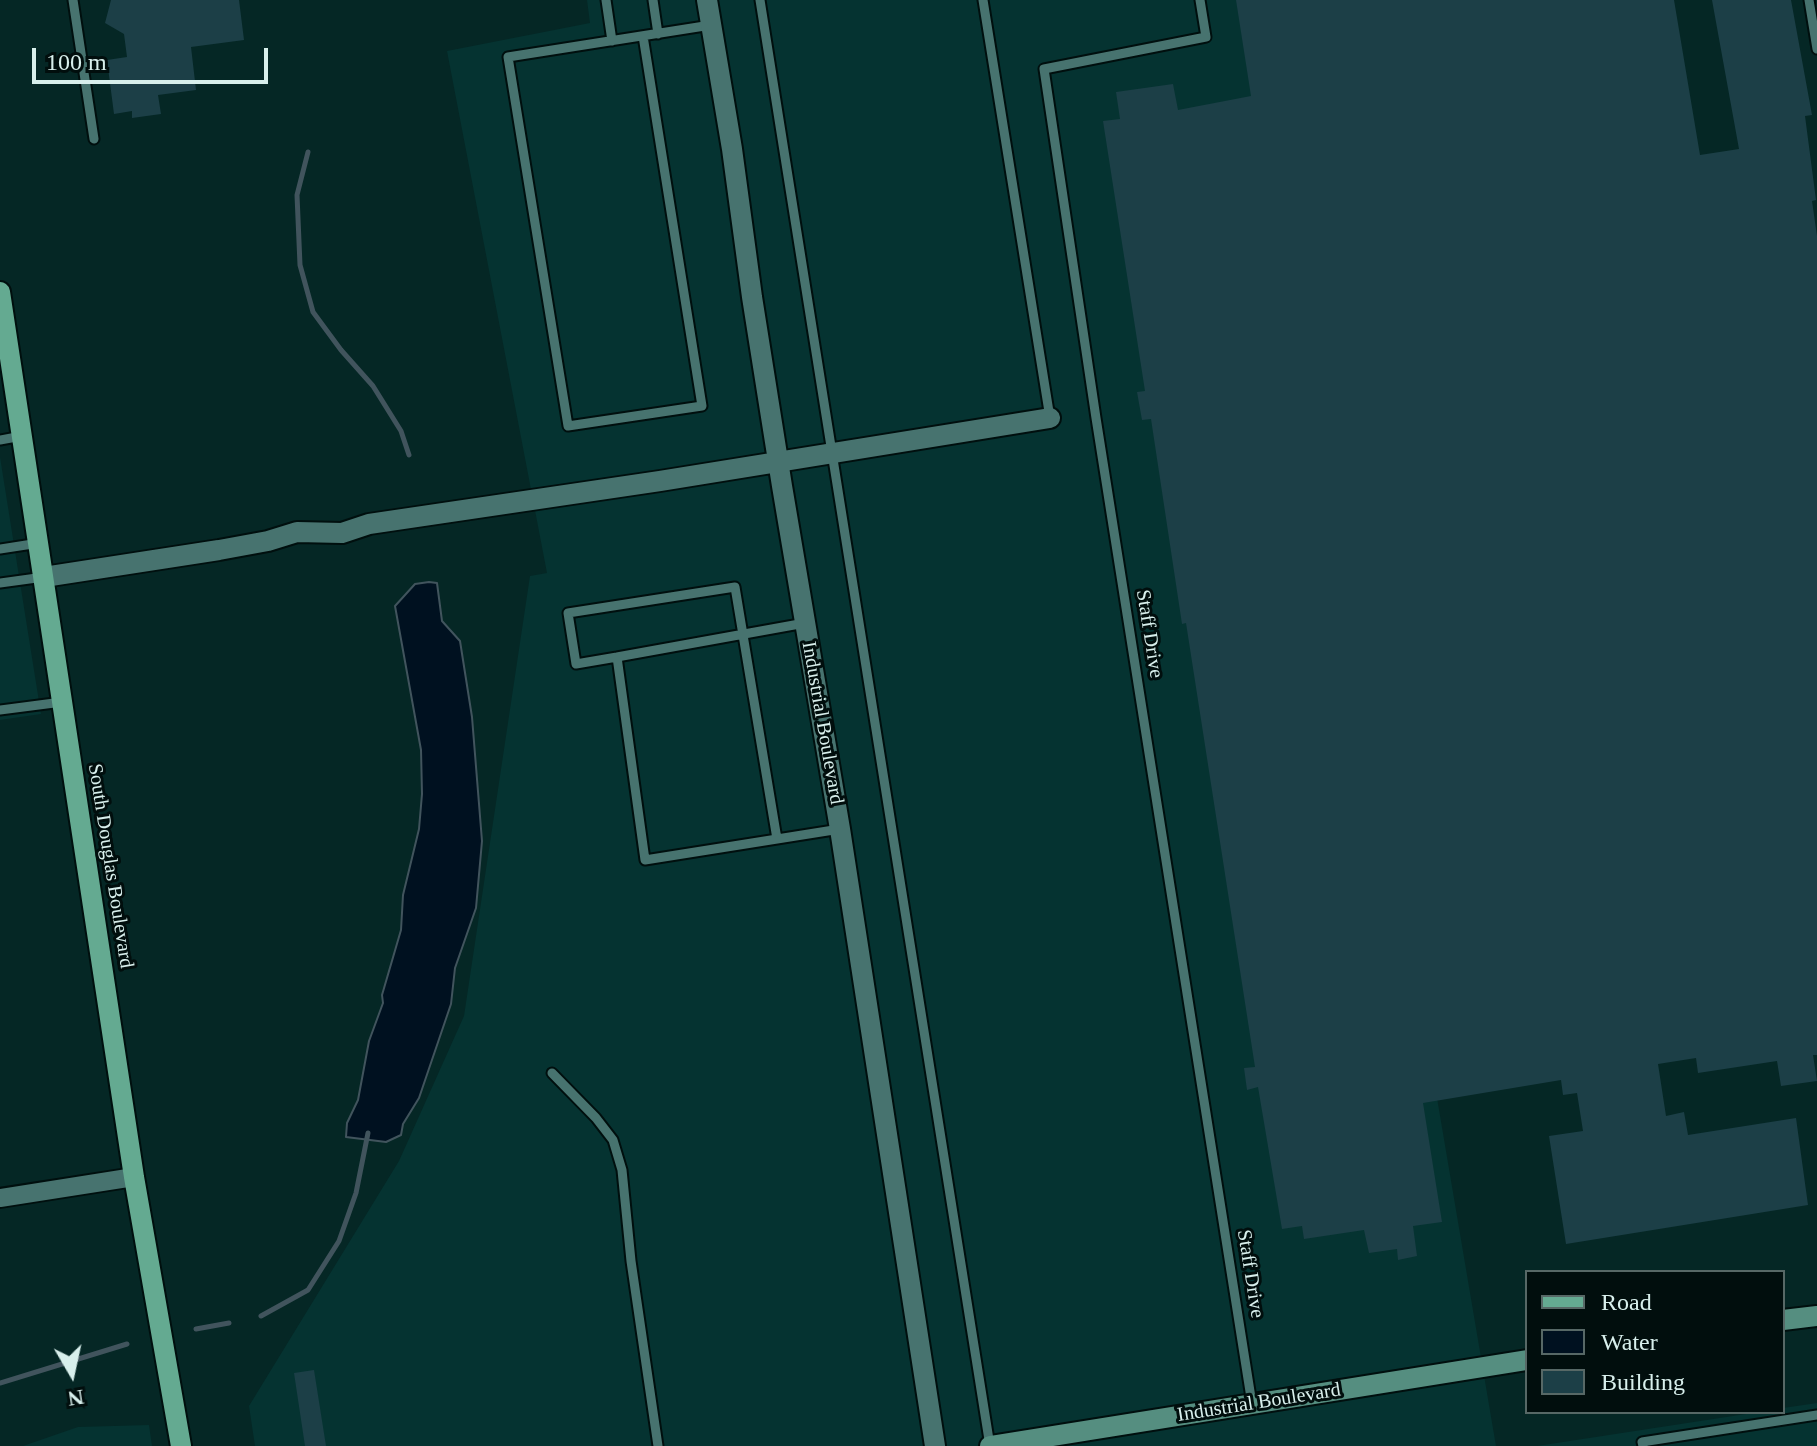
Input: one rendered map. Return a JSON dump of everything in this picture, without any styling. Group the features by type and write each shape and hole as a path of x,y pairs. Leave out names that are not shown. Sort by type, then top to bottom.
{"main road":[{"name":"South Douglas Boulevard","path":"0,292 5,355 22,436 134,1177 181,1446"},
{"path":"1785,1320 1817,1316"},
{"name":"Industrial Boulevard","path":"990,1446 1525,1360"}],"street":[{"name":"Industrial Boulevard","path":"707,0 935,1446"},
{"path":"44,577 219,550 297,532 342,533 369,524 778,461 833,461 1049,410"},
{"path":"0,1198 134,1177"}],"lane":[{"path":"73,0 94,139"},
{"path":"606,0 612,41"},
{"path":"653,0 658,34"},
{"path":"760,0 990,1446"},
{"path":"983,0 1049,410"},
{"name":"Staff Drive","path":"1200,0 1206,37 1044,69 1252,1404"},
{"path":"1809,0 1817,49"},
{"path":"643,36 702,406 568,426 508,57 711,25"},
{"path":"0,440 22,436"},
{"path":"0,549 39,543"},
{"path":"0,583 44,577"},
{"path":"777,839 742,634 735,587 568,613 576,664 617,657 742,634 805,623"},
{"path":"617,657 645,860 840,829"},
{"path":"0,710 62,702"},
{"path":"552,1073 613,1140 622,1170 631,1261 658,1446"},
{"path":"1643,1446 1642,1442 1817,1415"}],"shaded area":[{"path":"587,0 1251,0 1496,1446 255,1446 249,1406 399,1161 464,1016 530,576 547,573 447,51 590,23"},
{"path":"0,457 41,714 0,720"},
{"path":"1817,1403 1817,1446 1537,1446 1746,1414 1785,1414 1785,1408"},
{"path":"149,1425 152,1446 23,1446 78,1427"}],"water":[{"path":"437,583 442,621 460,641 472,717 482,841 476,908 455,968 451,1004 419,1098 403,1124 401,1135 386,1142 346,1137 347,1123 358,1100 369,1041 383,1003 382,995 401,930 403,895 419,829 421,750 395,606 415,584"}],"building":[{"path":"111,0 239,0 244,40 191,47 196,90 158,95 161,114 132,118 132,111 114,114 107,60 127,57 124,34 105,23"},
{"path":"1236,0 1674,0 1700,155 1739,149 1712,0 1791,0 1812,115 1805,116 1816,200 1812,201 1817,236 1817,1055 1813,1055 1817,1081 1781,1086 1777,1061 1698,1073 1696,1058 1658,1064 1666,1116 1684,1112 1688,1135 1796,1118 1808,1205 1566,1244 1549,1136 1583,1131 1577,1093 1563,1095 1561,1080 1423,1103 1442,1222 1413,1226 1417,1256 1398,1260 1397,1249 1369,1253 1364,1230 1304,1239 1302,1226 1282,1229 1258,1087 1247,1090 1244,1068 1255,1067 1151,419 1142,420 1137,392 1145,391 1103,121 1120,119 1116,92 1173,84 1178,110 1251,96"},
{"path":"314,1370 326,1446 305,1446 294,1373"}],"waterway":[{"path":"308,152 297,195 300,265 313,312 373,386 401,431 409,455"},
{"path":"261,1316 308,1290 339,1241 356,1193 368,1133"},
{"path":"196,1329 229,1323"},
{"path":"0,1383 127,1344"}]}
